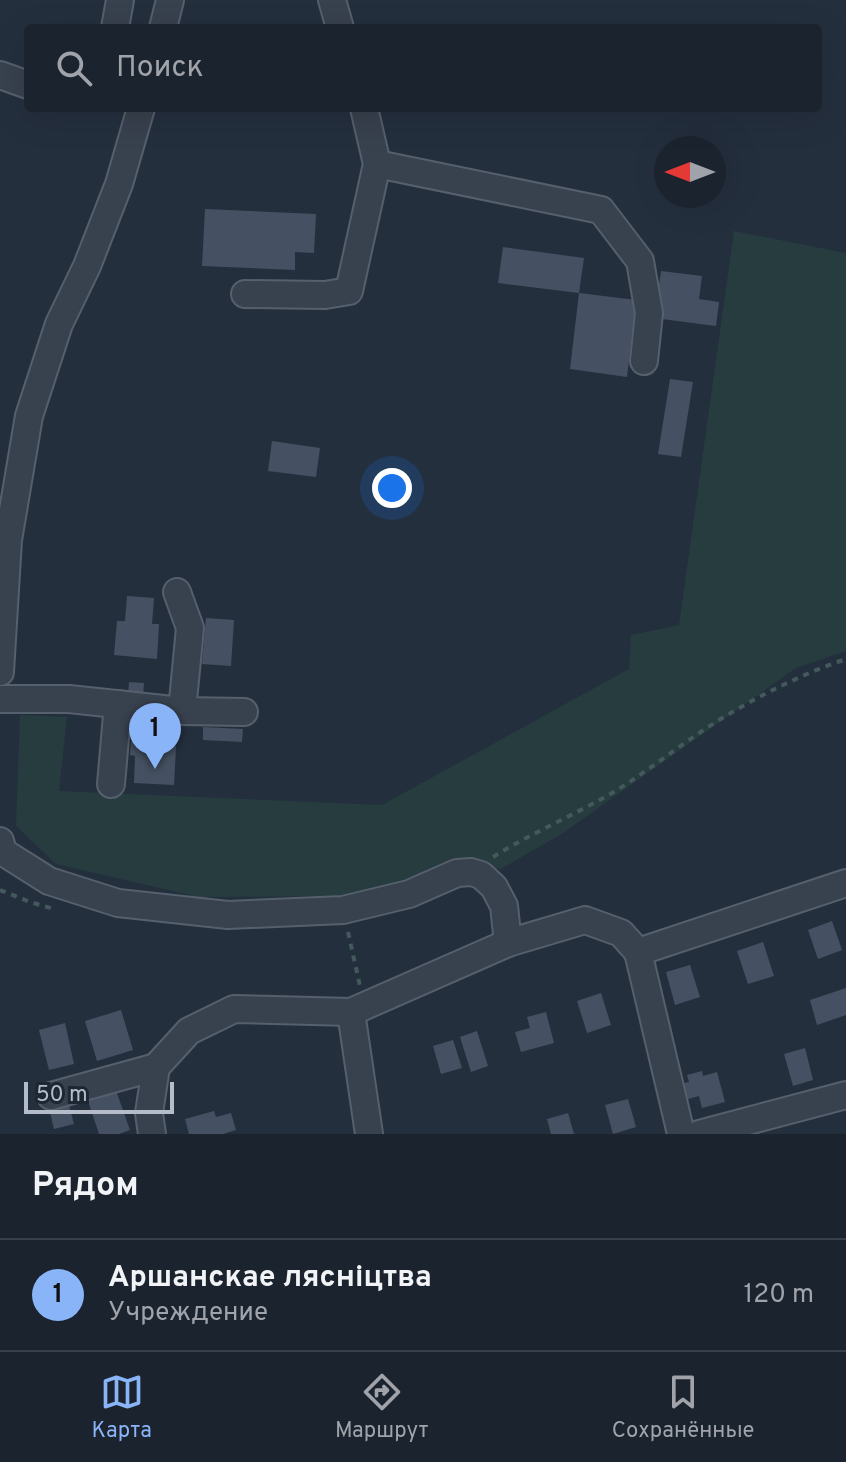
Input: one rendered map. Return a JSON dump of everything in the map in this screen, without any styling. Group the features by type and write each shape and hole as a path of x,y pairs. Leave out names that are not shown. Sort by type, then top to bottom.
{"street":[{"path":"116,24 120,0"},
{"path":"164,24 170,0"},
{"path":"332,0 339,24"},
{"path":"0,75 24,84"},
{"path":"0,672 8,540 29,416 59,324 87,266 119,184 140,112"},
{"path":"245,294 325,295 349,291 377,164 367,118"},
{"path":"377,164 601,210 640,261 649,313 644,361"},
{"path":"177,592 190,628 182,711"},
{"path":"0,699 69,699 182,711 244,712"},
{"path":"111,784 118,704"},
{"path":"0,841 3,852 49,881 118,903 228,915 343,910 409,894 457,873 471,872 481,875 494,887 504,906 508,943"},
{"path":"638,952 846,883"},
{"path":"51,1096 156,1067 189,1031 234,1009 351,1012 508,943 585,920 621,933 638,952 681,1134"},
{"path":"351,1012 369,1134"},
{"path":"152,1134 149,1113 156,1067"},
{"path":"699,1134 846,1095"}],"path":[{"path":"471,872 517,842 605,797 659,764 718,721 784,685 846,659"}],"green space":[{"path":"734,231 846,253 846,651 796,668 563,833 501,869 462,860 354,896 199,897 56,864 16,826 20,715 67,717 59,791 382,805 629,669 631,635 679,625"}],"building":[{"path":"205,209 316,214 314,253 295,252 295,270 202,266"},
{"path":"503,247 584,258 579,293 498,283"},
{"path":"661,271 702,276 699,299 719,302 716,326 654,318"},
{"path":"579,293 636,300 627,377 570,369"},
{"path":"670,379 693,382 681,457 658,454"},
{"path":"272,441 320,448 316,477 268,471"},
{"path":"127,596 154,598 152,624 159,624 157,659 114,655 117,621 125,621"},
{"path":"206,618 234,620 231,666 202,664"},
{"path":"129,682 144,683 143,696 128,695"},
{"path":"137,727 177,729 174,785 134,783 135,756 130,755 131,741 136,742"},
{"path":"203,727 243,729 242,742 203,740"},
{"path":"832,921 842,950 818,959 808,930"},
{"path":"763,942 774,976 748,984 737,951"},
{"path":"690,965 700,997 675,1005 666,972"},
{"path":"846,988 846,1015 817,1025 810,1000"},
{"path":"601,993 611,1025 587,1033 577,1001"},
{"path":"121,1010 133,1050 97,1061 85,1021"},
{"path":"546,1012 554,1043 521,1052 515,1032 530,1028 527,1017"},
{"path":"65,1023 74,1064 49,1070 39,1030"},
{"path":"477,1031 488,1066 471,1072 460,1037"},
{"path":"453,1040 462,1068 441,1074 433,1046"},
{"path":"805,1048 813,1080 793,1086 784,1054"},
{"path":"702,1071 703,1076 717,1072 725,1102 702,1108 699,1096 688,1099 684,1083 689,1082 687,1075"},
{"path":"114,1085 130,1130 119,1134 99,1134 86,1095"},
{"path":"67,1098 74,1124 54,1129 48,1104"},
{"path":"628,1099 636,1127 613,1134 605,1105"},
{"path":"214,1111 216,1117 231,1113 236,1130 223,1134 189,1134 185,1119"},
{"path":"568,1113 574,1134 551,1134 547,1119"}],"place":[{"name":"Аршанскае лясніцтва","path":"155,769"}]}
